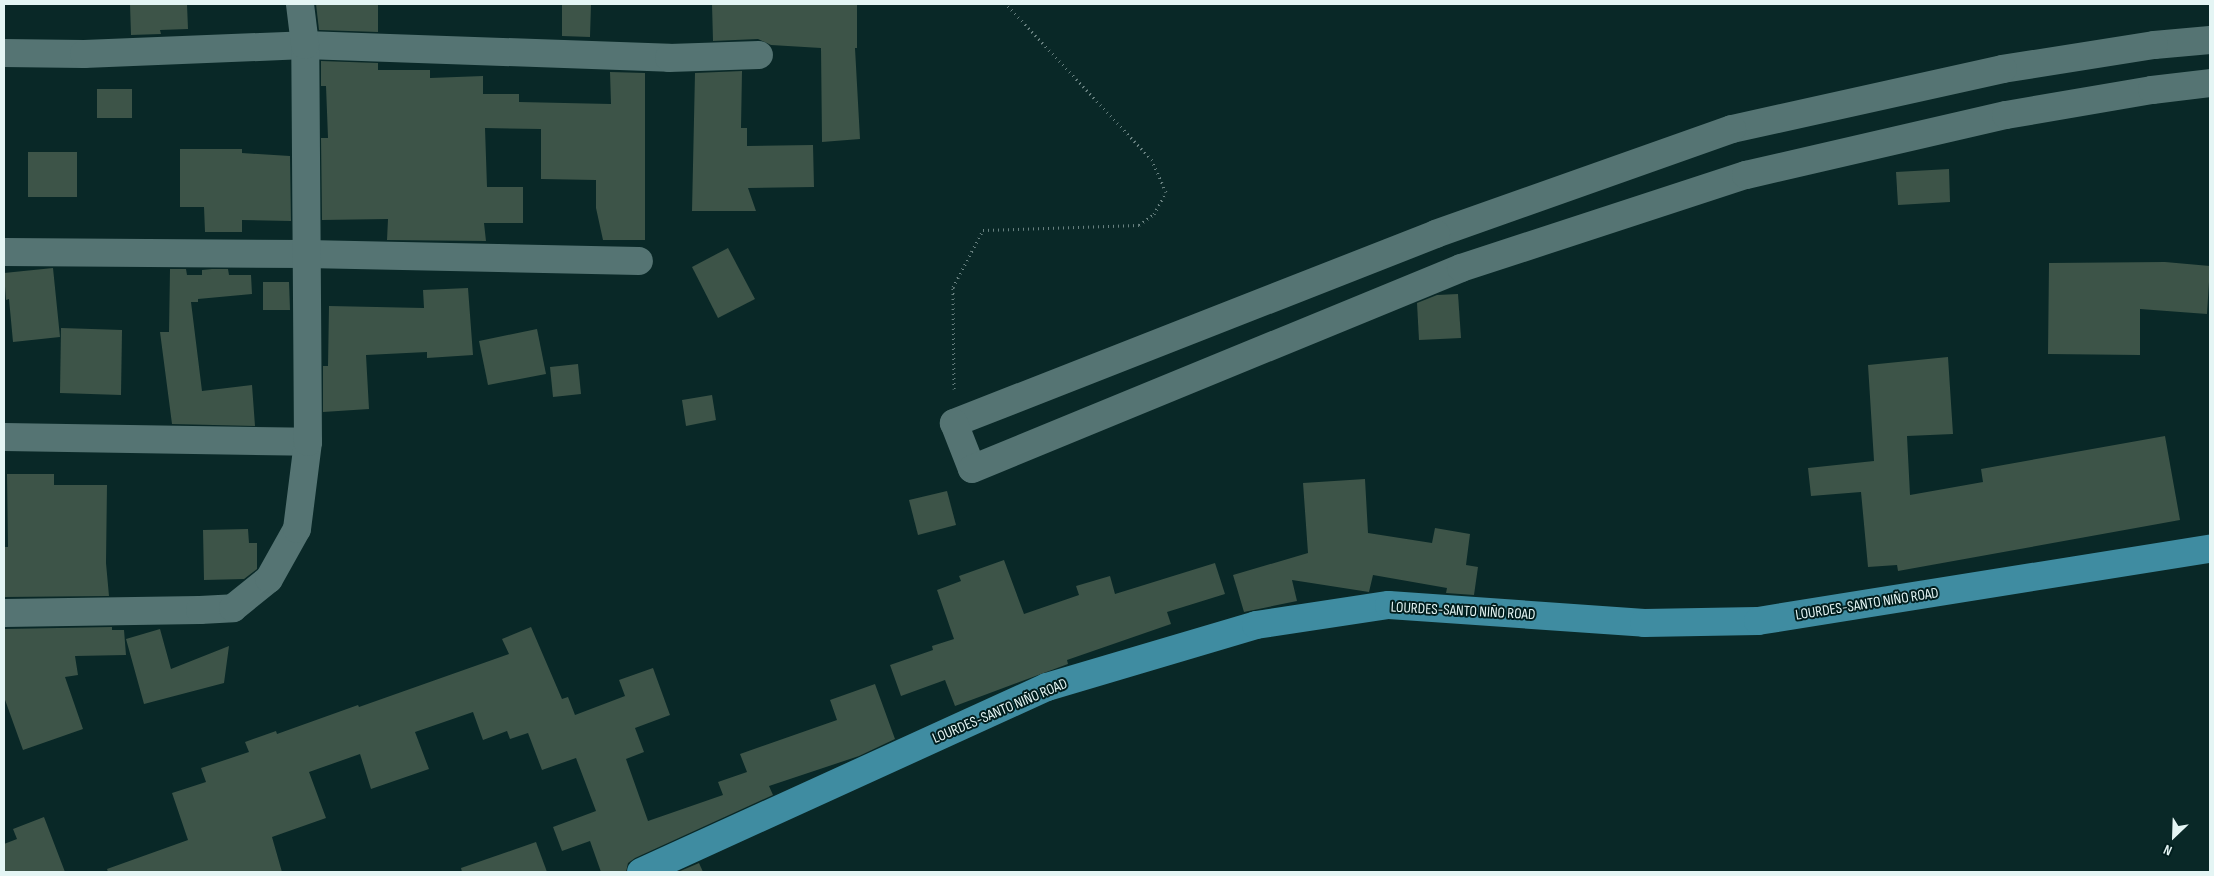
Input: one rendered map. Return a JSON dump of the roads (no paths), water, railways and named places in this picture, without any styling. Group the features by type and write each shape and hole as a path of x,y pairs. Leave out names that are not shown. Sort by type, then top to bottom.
{"main road":[{"name":"LOURDES-SANTO NIÑO ROAD","path":"641,872 1047,687 1256,625 1389,605 1644,623 1758,621 2210,549"}],"street":[{"path":"4,613 233,608 269,580 297,529 308,442 305,46 300,4"},
{"path":"2210,40 2154,45 2003,68 1732,129 1436,234 954,424 972,469 1461,268 1746,175 2006,115 2152,90 2210,84"},
{"path":"4,53 84,54 305,46 669,58 759,55"},
{"path":"4,252 307,254 639,261"},
{"path":"4,437 308,442"}]}
